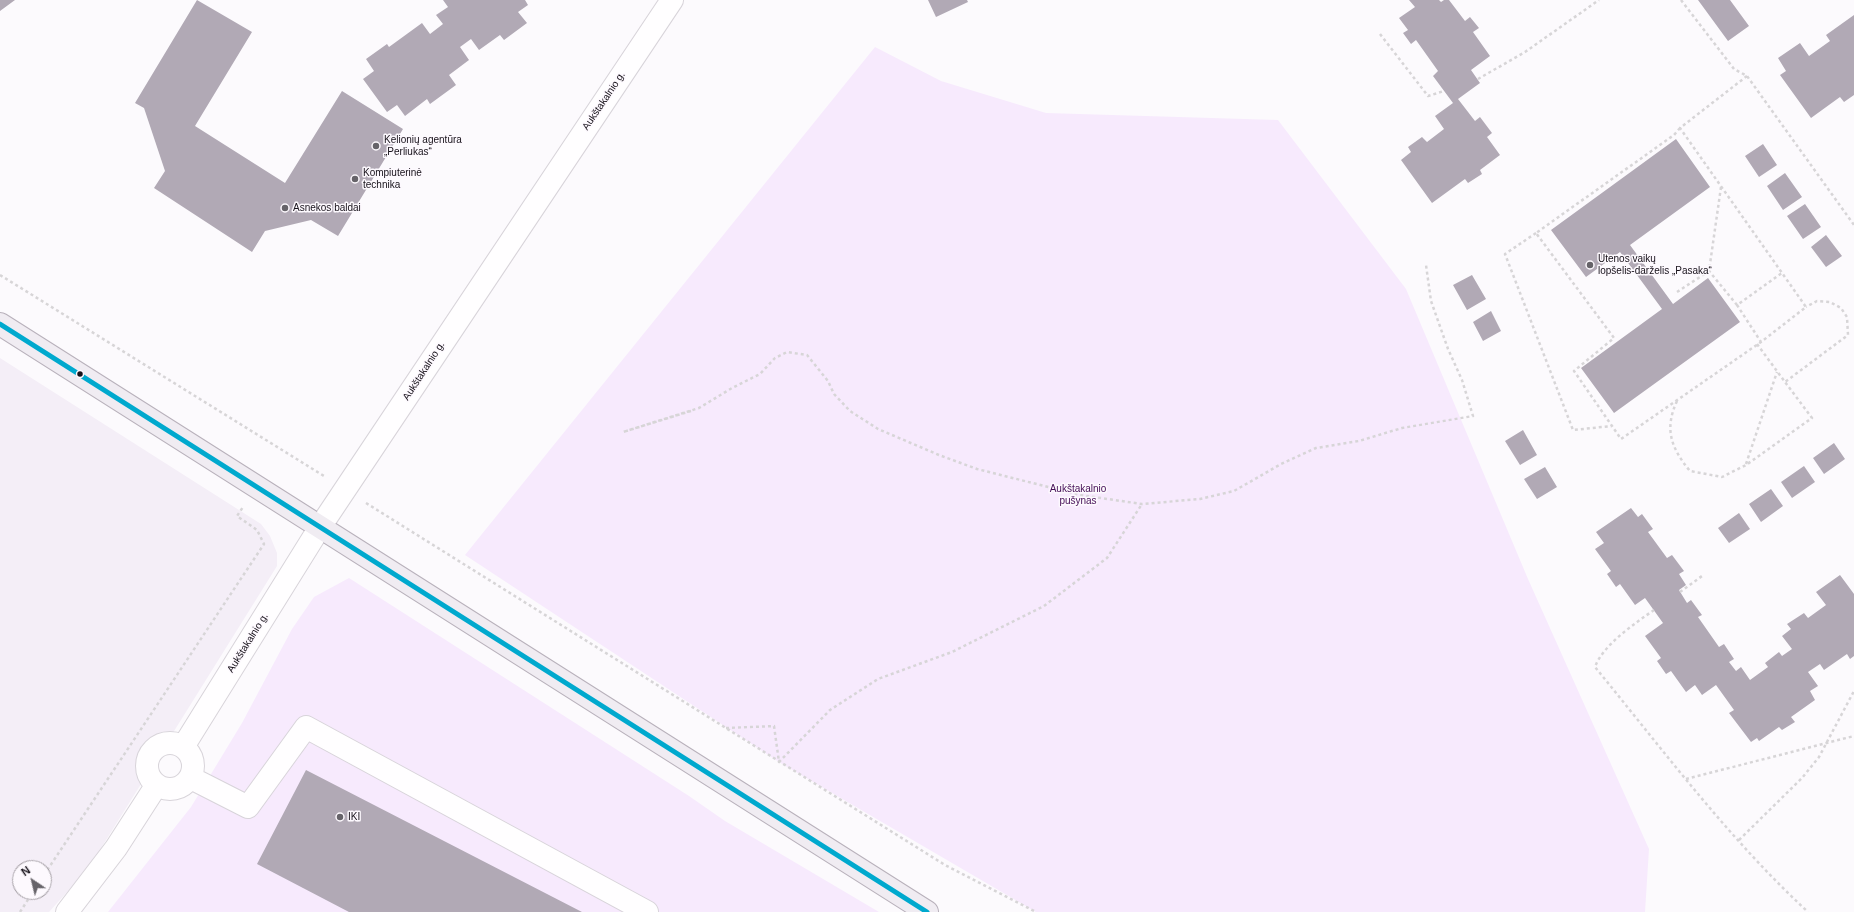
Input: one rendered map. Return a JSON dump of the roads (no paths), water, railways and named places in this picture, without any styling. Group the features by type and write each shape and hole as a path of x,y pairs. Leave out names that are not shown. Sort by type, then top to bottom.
{"main road":[{"path":"0,324 927,912"}],"street":[{"name":"Aukštakalnio g.","path":"183,746 320,527 672,0"},
{"path":"191,778 248,807 306,727 647,912"},
{"path":"172,743 183,746 191,755 194,766 191,778 185,785 176,790 165,790 156,786 149,778 147,768 150,754 162,744 172,743"},
{"path":"67,912 116,848 156,786"}],"place":[{"name":"Kelionių agentūra „Perliukas“","path":"376,146"},
{"name":"Kompiuterinė technika","path":"355,179"},
{"name":"Asnekos baldai","path":"285,208"},
{"name":"Utenos vaikų lopšelis-darželis „Pasaka“","path":"1590,265"},
{"name":"IKI","path":"340,817"}],"park label":[{"name":"Aukštakalnio pušynas","path":"1078,494"}]}
